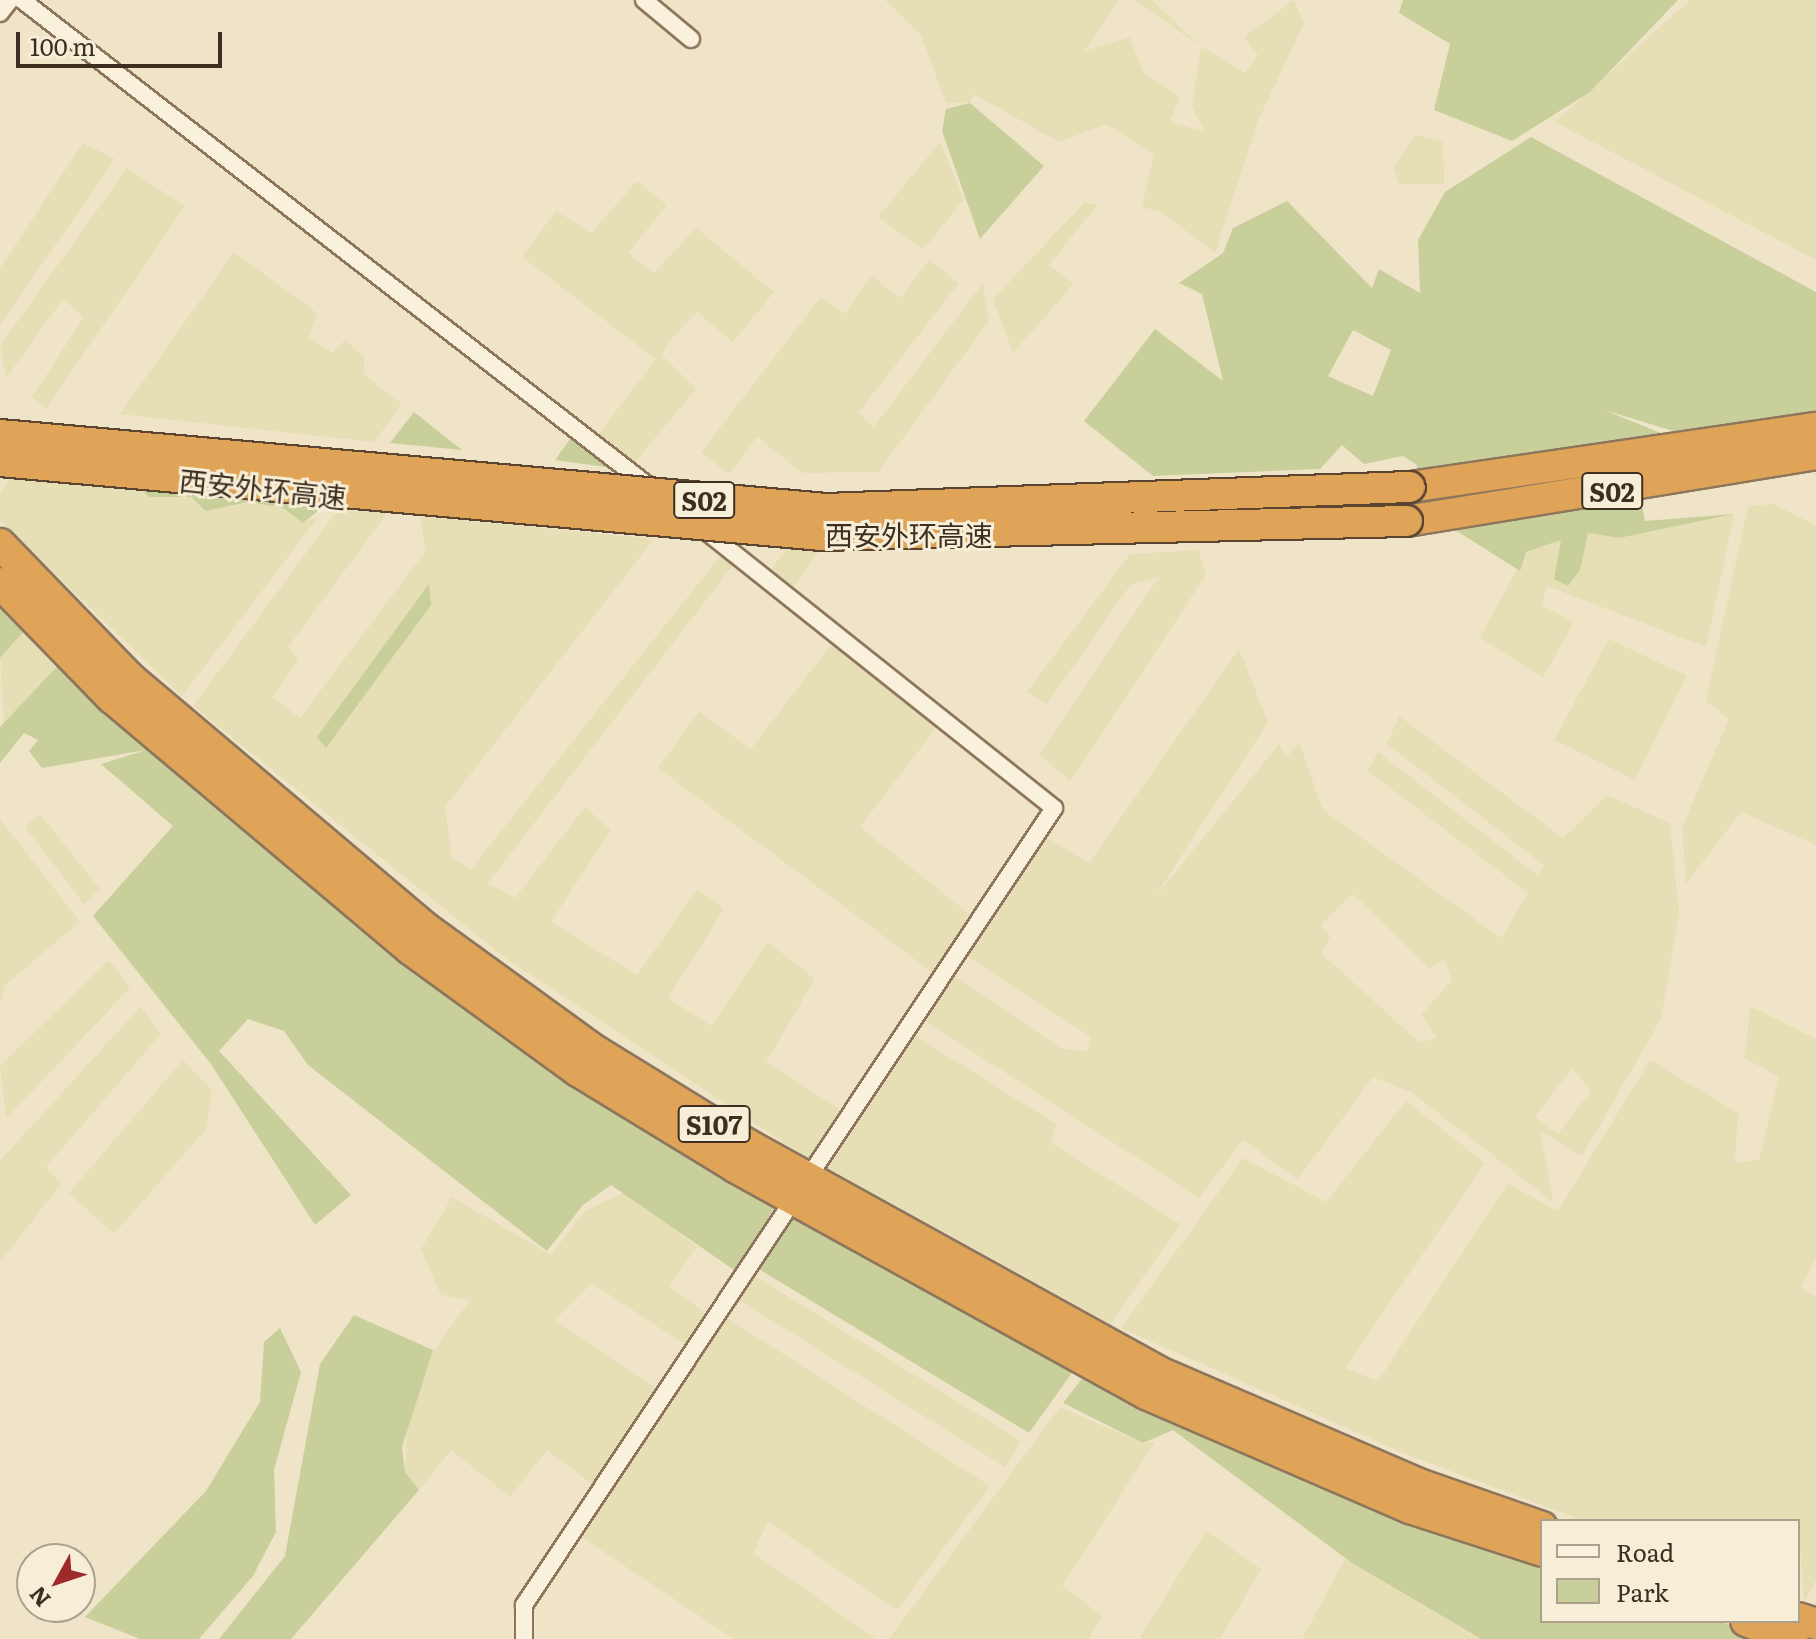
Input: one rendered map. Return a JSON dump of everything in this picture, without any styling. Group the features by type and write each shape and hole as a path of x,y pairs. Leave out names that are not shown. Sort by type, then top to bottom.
{"highway":[{"name":"西安外环高速","path":"0,435 826,509 1410,487 1816,428"},
{"name":"西安外环高速","path":"0,461 821,535 1407,521 1816,454"},
{"name":"S107","path":"0,544 131,679 427,929 594,1050 802,1189 1146,1394 1410,1508 1540,1550"},
{"name":"S107","path":"0,583 112,698 410,949 578,1071 1159,1372 1422,1485 1540,1526"},
{"path":"1751,1623 1793,1639"}],"street":[{"path":"0,13 10,0"},
{"path":"22,0 464,339 1054,808 524,1605 524,1639"},
{"path":"644,0 691,39"}],"shaded area":[{"path":"885,0 1119,0 1084,51 1130,37 1143,72 1179,97 1170,122 1205,132 1192,107 1201,46 1245,73 1258,55 1244,37 1294,0 1304,23 1258,121 1215,253 1161,212 1142,207 1154,154 1106,124 1059,142 974,94 970,103 946,103 921,35"},
{"path":"1133,0 1152,0 1201,46"},
{"path":"1690,0 1816,0 1816,260 1555,122"},
{"path":"1416,135 1443,142 1444,184 1399,184 1393,167"},
{"path":"940,142 964,199 923,250 878,217"},
{"path":"83,143 115,159 0,325 0,268"},
{"path":"127,168 185,206 46,409 32,397 84,317 63,299 6,378 0,346"},
{"path":"637,181 667,205 628,253 654,273 696,228 774,292 733,342 697,312 669,341 662,355 696,389 629,469 594,440 656,359 522,257 556,211 591,233"},
{"path":"1084,203 1097,205 1049,265 1074,284 1013,353 993,299"},
{"path":"234,252 317,313 309,337 332,353 345,340 365,357 363,374 402,404 374,442 120,414"},
{"path":"929,260 959,283 859,412 873,428 983,283 989,321 878,472 803,473 757,437 729,474 701,452 821,297 844,314 872,276 900,298"},
{"path":"18,469 139,486 149,497 191,497 206,511 248,502 284,508 303,523 319,516 182,696 0,521 0,493"},
{"path":"1773,504 1816,525 1816,845 1741,812 1686,884 1682,827 1729,719 1706,701 1748,506"},
{"path":"337,511 388,512 288,647 298,660 272,697 300,718 425,552 421,516 654,539 445,807 452,858 471,869 722,554 734,564 488,883 515,898 585,807 611,830 551,922 637,975 698,889 724,909 668,998 712,1026 768,942 815,979 766,1062 843,1111 810,1160 505,958 193,706"},
{"path":"1734,514 1706,647 1547,586 1541,605 1574,622 1543,677 1480,638 1526,552 1562,540 1580,570 1588,533 1619,538"},
{"path":"788,547 822,547 788,595 766,576"},
{"path":"1198,550 1206,575 1070,781 1039,754 1159,577 1131,584 1047,704 1027,692 1130,554"},
{"path":"33,621 69,654 4,729 0,658"},
{"path":"1609,639 1687,676 1635,780 1554,740"},
{"path":"833,642 939,724 860,827 972,916 933,973 658,768 699,712 751,749"},
{"path":"1239,649 1268,722 1153,900 1279,744 1286,758 1299,742 1323,810 1501,938 1528,893 1368,771 1378,752 1537,875 1545,866 1387,744 1399,716 1563,838 1607,795 1670,823 1679,912 1661,1019 1582,1156 1540,1131 1553,1202 1411,1092 1373,1077 1298,1179 1243,1140 1199,1198 916,1015 947,971 1062,1049 1088,1051 1091,1037 959,951 1039,833 1089,863","holes":["1353,894 1429,968 1444,959 1452,980 1421,1015 1437,1037 1420,1043 1322,954 1330,936 1320,925","1572,1068 1591,1091 1558,1134 1535,1117"]},
{"path":"40,814 100,889 84,904 25,827"},
{"path":"0,819 80,922 5,985 0,1005"},
{"path":"109,960 130,988 6,1119 0,1066"},
{"path":"141,1006 161,1034 46,1167 61,1184 0,1262 0,1161"},
{"path":"1750,1006 1816,1039 1816,1257 1801,1288 1816,1297 1816,1580 1804,1602 1800,1519 1580,1519 1410,1456 1121,1328 1243,1158 1326,1202 1406,1101 1485,1163 1345,1368 1378,1381 1508,1184 1558,1211 1650,1060 1738,1113 1735,1163 1759,1160 1779,1077 1745,1058"},
{"path":"906,1030 1056,1124 1051,1143 1180,1224 1111,1324 819,1163"},
{"path":"183,1060 212,1090 206,1129 114,1234 69,1193"},
{"path":"627,1191 697,1247 669,1286 708,1315 687,1346 592,1283 555,1320 658,1390 592,1484 547,1450 510,1497 451,1450 419,1490 405,1472 407,1424 424,1364 470,1300 441,1295 421,1249 452,1197 551,1255 585,1211"},
{"path":"747,1271 1021,1441 1005,1467 733,1296"},
{"path":"721,1314 990,1486 897,1610 768,1522 753,1553 876,1639 734,1639 574,1532"},
{"path":"1060,1407 1143,1443 1155,1442 1062,1586 1102,1616 1089,1639 889,1639"},
{"path":"1206,1531 1261,1569 1220,1639 1139,1639"},
{"path":"1345,1559 1352,1563 1479,1639 1302,1639"}],"green space":[{"path":"1403,0 1678,0 1590,92 1512,141 1434,110 1450,44 1399,13"},
{"path":"970,103 1044,166 980,239 942,131 946,109"},
{"path":"1531,137 1816,292 1816,423 1713,443 1604,410 1693,446 1633,459 1645,521 1734,514 1619,538 1588,533 1580,570 1568,586 1554,579 1561,540 1526,552 1520,571 1422,509 1417,465 1403,456 1364,464 1342,445 1320,469 1153,476 1084,421 1155,329 1223,381 1202,294 1179,283 1223,253 1233,228 1287,201 1372,288 1379,269 1420,293 1418,240 1445,192","holes":["1353,330 1391,350 1373,396 1328,376"]},
{"path":"414,412 462,450 390,443"},
{"path":"573,435 613,468 555,460"},
{"path":"139,486 329,502 303,523 283,508 248,502 206,511 191,497 149,497"},
{"path":"429,584 431,605 326,748 317,737"},
{"path":"0,587 33,621 0,658"},
{"path":"69,654 781,1196 737,1272 611,1185 583,1205 547,1251 308,1065 284,1031 248,1019 219,1051 351,1195 315,1225 211,1064 93,916 173,826 101,764 146,750 42,768 29,751 38,740 24,733 0,763 0,727"},
{"path":"794,1203 1081,1360 1029,1433 752,1265"},
{"path":"354,1315 433,1350 402,1447 405,1472 419,1490 291,1639 219,1639 285,1556 320,1364"},
{"path":"280,1328 301,1372 274,1470 276,1532 253,1576 199,1639 140,1639 96,1621 96,1606 206,1491 260,1402 264,1342"},
{"path":"1092,1366 1540,1554 1540,1623 1725,1623 1742,1629 1745,1639 1481,1639 1352,1563 1173,1430 1143,1443 1063,1403"}]}
